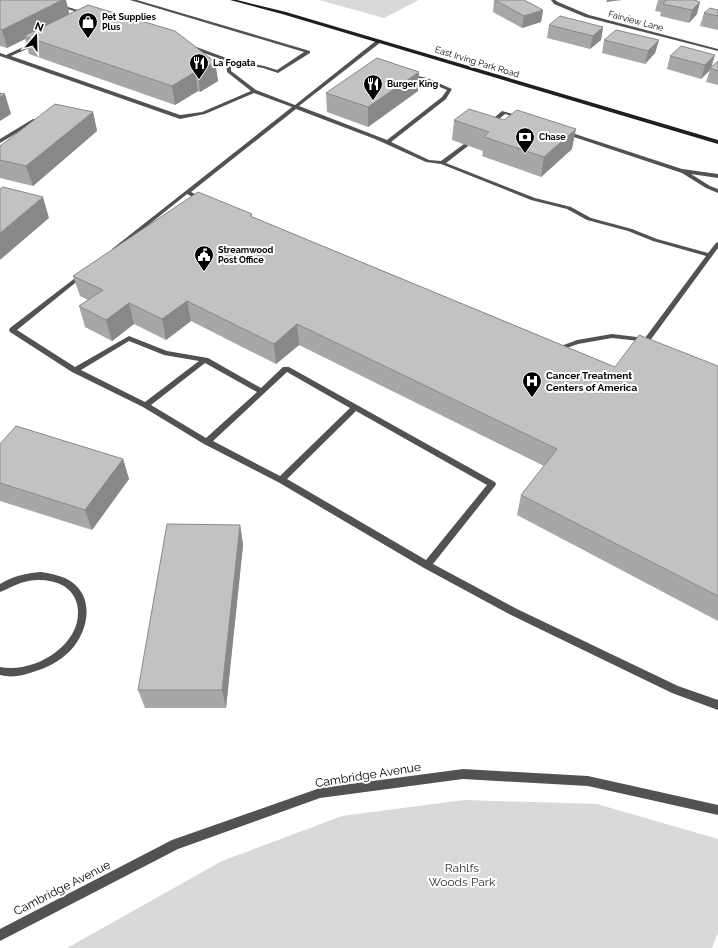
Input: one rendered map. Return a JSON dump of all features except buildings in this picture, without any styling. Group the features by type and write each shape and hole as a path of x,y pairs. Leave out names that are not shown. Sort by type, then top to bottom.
{"main road":[{"name":"East Irving Park Road","path":"232,0 284,13 718,142"}],"street":[{"path":"39,0 95,15"},
{"path":"132,0 308,52 278,72 264,67 228,60 181,43"},
{"name":"Fairview Lane","path":"553,0 556,3 587,16 718,50"},
{"path":"7,56 41,40"},
{"path":"106,256 379,42"},
{"path":"0,54 180,117 203,113 254,91"},
{"path":"228,60 229,71 254,91 387,143 428,161 442,164 533,199 569,208 589,219 630,230 655,240 710,255"},
{"path":"387,143 444,98 450,89 425,79 401,73"},
{"path":"319,116 326,111"},
{"path":"486,127 504,112 526,119"},
{"path":"0,141 35,120"},
{"path":"555,129 681,171 718,176"},
{"path":"442,164 466,145"},
{"path":"681,171 708,187 718,190"},
{"path":"187,192 211,204"},
{"path":"549,346 561,348 577,342 612,336 650,341 718,244"},
{"path":"87,271 12,330 75,370 146,405 207,442 281,480 427,565 514,612 675,690 718,704"},
{"path":"75,370 129,338 166,353 205,360 261,391"},
{"path":"146,405 205,360"},
{"path":"207,442 286,369 492,484 427,565"},
{"path":"281,480 355,407"},
{"path":"0,671 25,671 49,663 68,648 79,630 83,611 78,595 66,582 47,576 26,577 2,584"},
{"name":"Cambridge Avenue","path":"0,935 176,844 320,793 463,774 588,781 718,810"}],"green space":[{"path":"319,0 419,0 384,18"},
{"name":"Rahlfs Woods Park","path":"464,800 597,804 718,839 718,933 712,948 67,948 222,861 342,816"}],"place":[{"name":"Pet Supplies Plus","path":"88,39"},
{"name":"La Fogata","path":"199,80"},
{"name":"Burger King","path":"373,101"},
{"name":"Chase","path":"525,154"},
{"name":"Streamwood Post Office","path":"204,272"},
{"name":"Cancer Treatment Centers of America","path":"532,398"}]}
